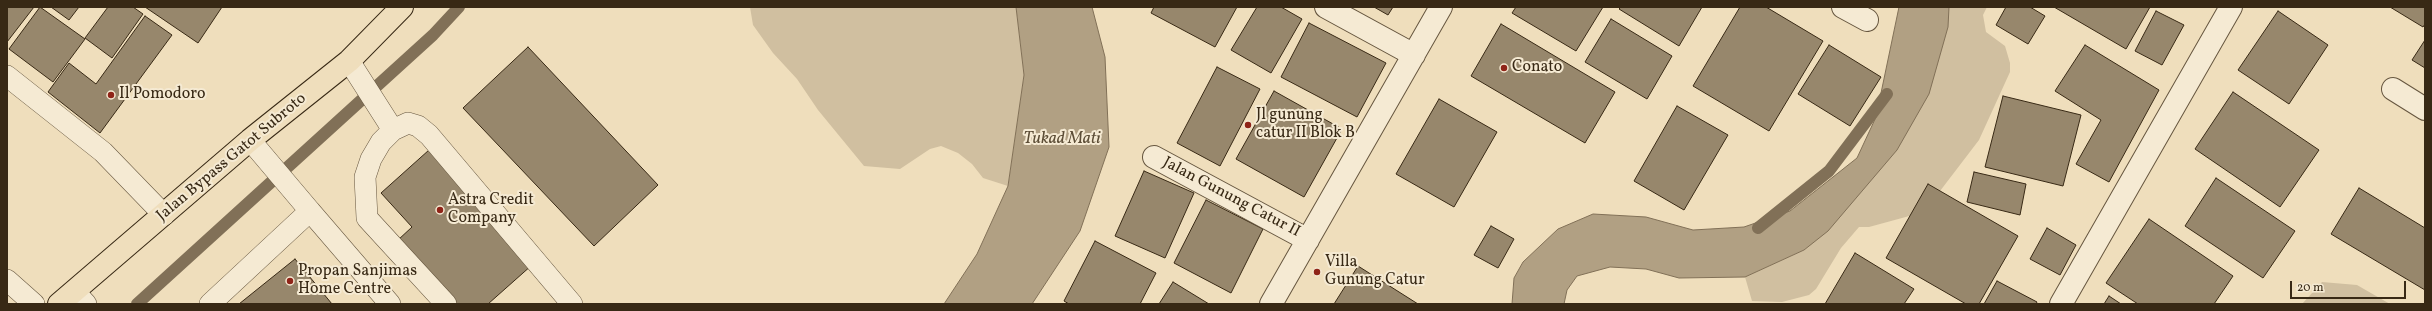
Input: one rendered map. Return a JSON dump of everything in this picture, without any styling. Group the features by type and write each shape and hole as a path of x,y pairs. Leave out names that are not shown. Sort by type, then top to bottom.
{"main road":[{"name":"Jalan Bypass Gatot Subroto","path":"73,300 164,215 250,140 348,61 402,7"}],"street":[{"path":"1326,7 1414,56"},
{"name":"Jalan Gunung Catur II","path":"1272,304 1441,7"},
{"path":"1843,7 1867,20"},
{"path":"2060,304 2231,7"},
{"path":"2393,89 2425,109"},
{"name":"Jalan Gunung Catur II","path":"1154,157 1308,240"}],"lane":[{"path":"348,61 394,130"},
{"path":"7,76 103,152 164,215"},
{"path":"446,304 367,218 365,177 371,159 381,142 394,130 408,123 418,126 429,135 572,304"},
{"path":"250,140 390,304"},
{"path":"210,304 310,211"},
{"path":"7,280 34,304"}],"shaded area":[{"path":"750,7 1016,7 1024,75 1008,186 983,178 972,164 958,153 941,146 930,149 900,169 864,166 818,110 797,79 773,53 753,25"},
{"path":"1949,7 1987,7 1983,15 1986,32 2005,46 2010,63 2010,72 1979,140 1924,212 1869,227 1859,227 1841,248 1816,289 1809,295 1782,302 1752,301 1745,277 1804,250"},
{"path":"2322,282 2357,285 2390,304 2302,304"}],"water":[{"name":"Tukad Mati","path":"1016,7 1092,7 1105,57 1109,147 1080,231 1032,304 944,304 977,254 1008,186 1024,75"},
{"path":"1899,7 1949,7 1948,27 1929,94 1897,150 1828,231 1804,250 1745,277 1679,278 1646,269 1610,267 1577,276 1567,290 1564,304 1512,304 1514,278 1523,262 1558,229 1593,214 1646,217 1693,230 1744,227 1790,211 1857,158 1876,117"}],"building":[{"path":"7,7 34,7 7,42"},
{"path":"40,7 85,39 53,82 9,49"},
{"path":"51,7 79,7 69,20"},
{"path":"108,7 133,7 143,14 112,58 85,38"},
{"path":"145,7 222,7 198,43"},
{"path":"1154,7 1237,7 1215,47 1151,13"},
{"path":"1257,7 1281,7 1302,19 1271,73 1231,50"},
{"path":"1374,7 1393,7 1388,15"},
{"path":"1516,7 1603,7 1576,51 1512,13"},
{"path":"1621,7 1702,7 1679,46 1619,9"},
{"path":"1740,7 1766,7 1823,41 1769,131 1693,86"},
{"path":"2006,7 2030,7 2045,16 2028,44 1996,25"},
{"path":"2054,7 2150,7 2126,49"},
{"path":"2390,7 2425,7 2425,24 2423,27"},
{"path":"2156,11 2184,25 2162,65 2135,51"},
{"path":"2278,11 2328,45 2289,104 2238,70"},
{"path":"145,16 172,35 100,133 48,92 69,63 96,84"},
{"path":"1611,19 1672,56 1647,99 1585,62"},
{"path":"1309,23 1386,63 1357,117 1281,77"},
{"path":"1501,24 1615,92 1585,143 1471,76"},
{"path":"2425,40 2425,68 2412,60"},
{"path":"1829,45 1881,77 1850,126 1798,94"},
{"path":"2085,45 2159,90 2109,182 2076,164 2101,120 2055,91"},
{"path":"528,47 658,185 594,246 463,108"},
{"path":"1217,67 1260,89 1220,166 1177,143"},
{"path":"1274,91 1342,129 1304,197 1236,159"},
{"path":"2233,92 2319,150 2280,207 2195,149"},
{"path":"2003,96 2081,115 2063,186 1985,167"},
{"path":"1439,99 1497,132 1454,207 1396,174"},
{"path":"1677,106 1728,135 1684,210 1634,181"},
{"name":"Astra Credit Company","path":"429,150 532,265 488,304 455,304 398,240 412,227 381,193"},
{"path":"1144,171 1194,193 1165,258 1115,236"},
{"path":"1974,172 2026,184 2020,215 1967,202"},
{"path":"2216,178 2295,231 2263,278 2185,226"},
{"path":"1928,184 2018,236 1979,304 1966,304 1886,258"},
{"path":"2359,188 2425,228 2425,290 2331,234"},
{"path":"1206,200 1263,229 1231,293 1174,263"},
{"path":"2149,219 2233,276 2214,304 2138,304 2106,283"},
{"path":"1491,226 1514,239 1498,268 1474,255"},
{"path":"2047,228 2076,245 2060,275 2030,259"},
{"path":"1095,241 1156,273 1140,304 1069,304 1064,301"},
{"path":"1855,253 1914,289 1904,304 1825,304"},
{"name":"Propan Sanjimas Home Centre","path":"295,259 332,304 239,304"},
{"path":"1358,266 1418,304 1334,304"},
{"path":"1997,281 2037,302 2036,304 1984,304"},
{"path":"1173,282 1209,304 1159,304"},
{"path":"2109,296 2121,304 2104,304"}],"waterway":[{"path":"137,304 433,35 459,7"},
{"path":"1758,228 1829,171 1887,94"}],"place":[{"name":"Conato","path":"1504,68"},
{"name":"Il Pomodoro","path":"111,95"},
{"name":"Jl gunung catur II Blok B","path":"1248,125"},
{"name":"Astra Credit Company","path":"440,210"},
{"name":"Villa Gunung Catur","path":"1317,272"},
{"name":"Propan Sanjimas Home Centre","path":"290,281"}]}
